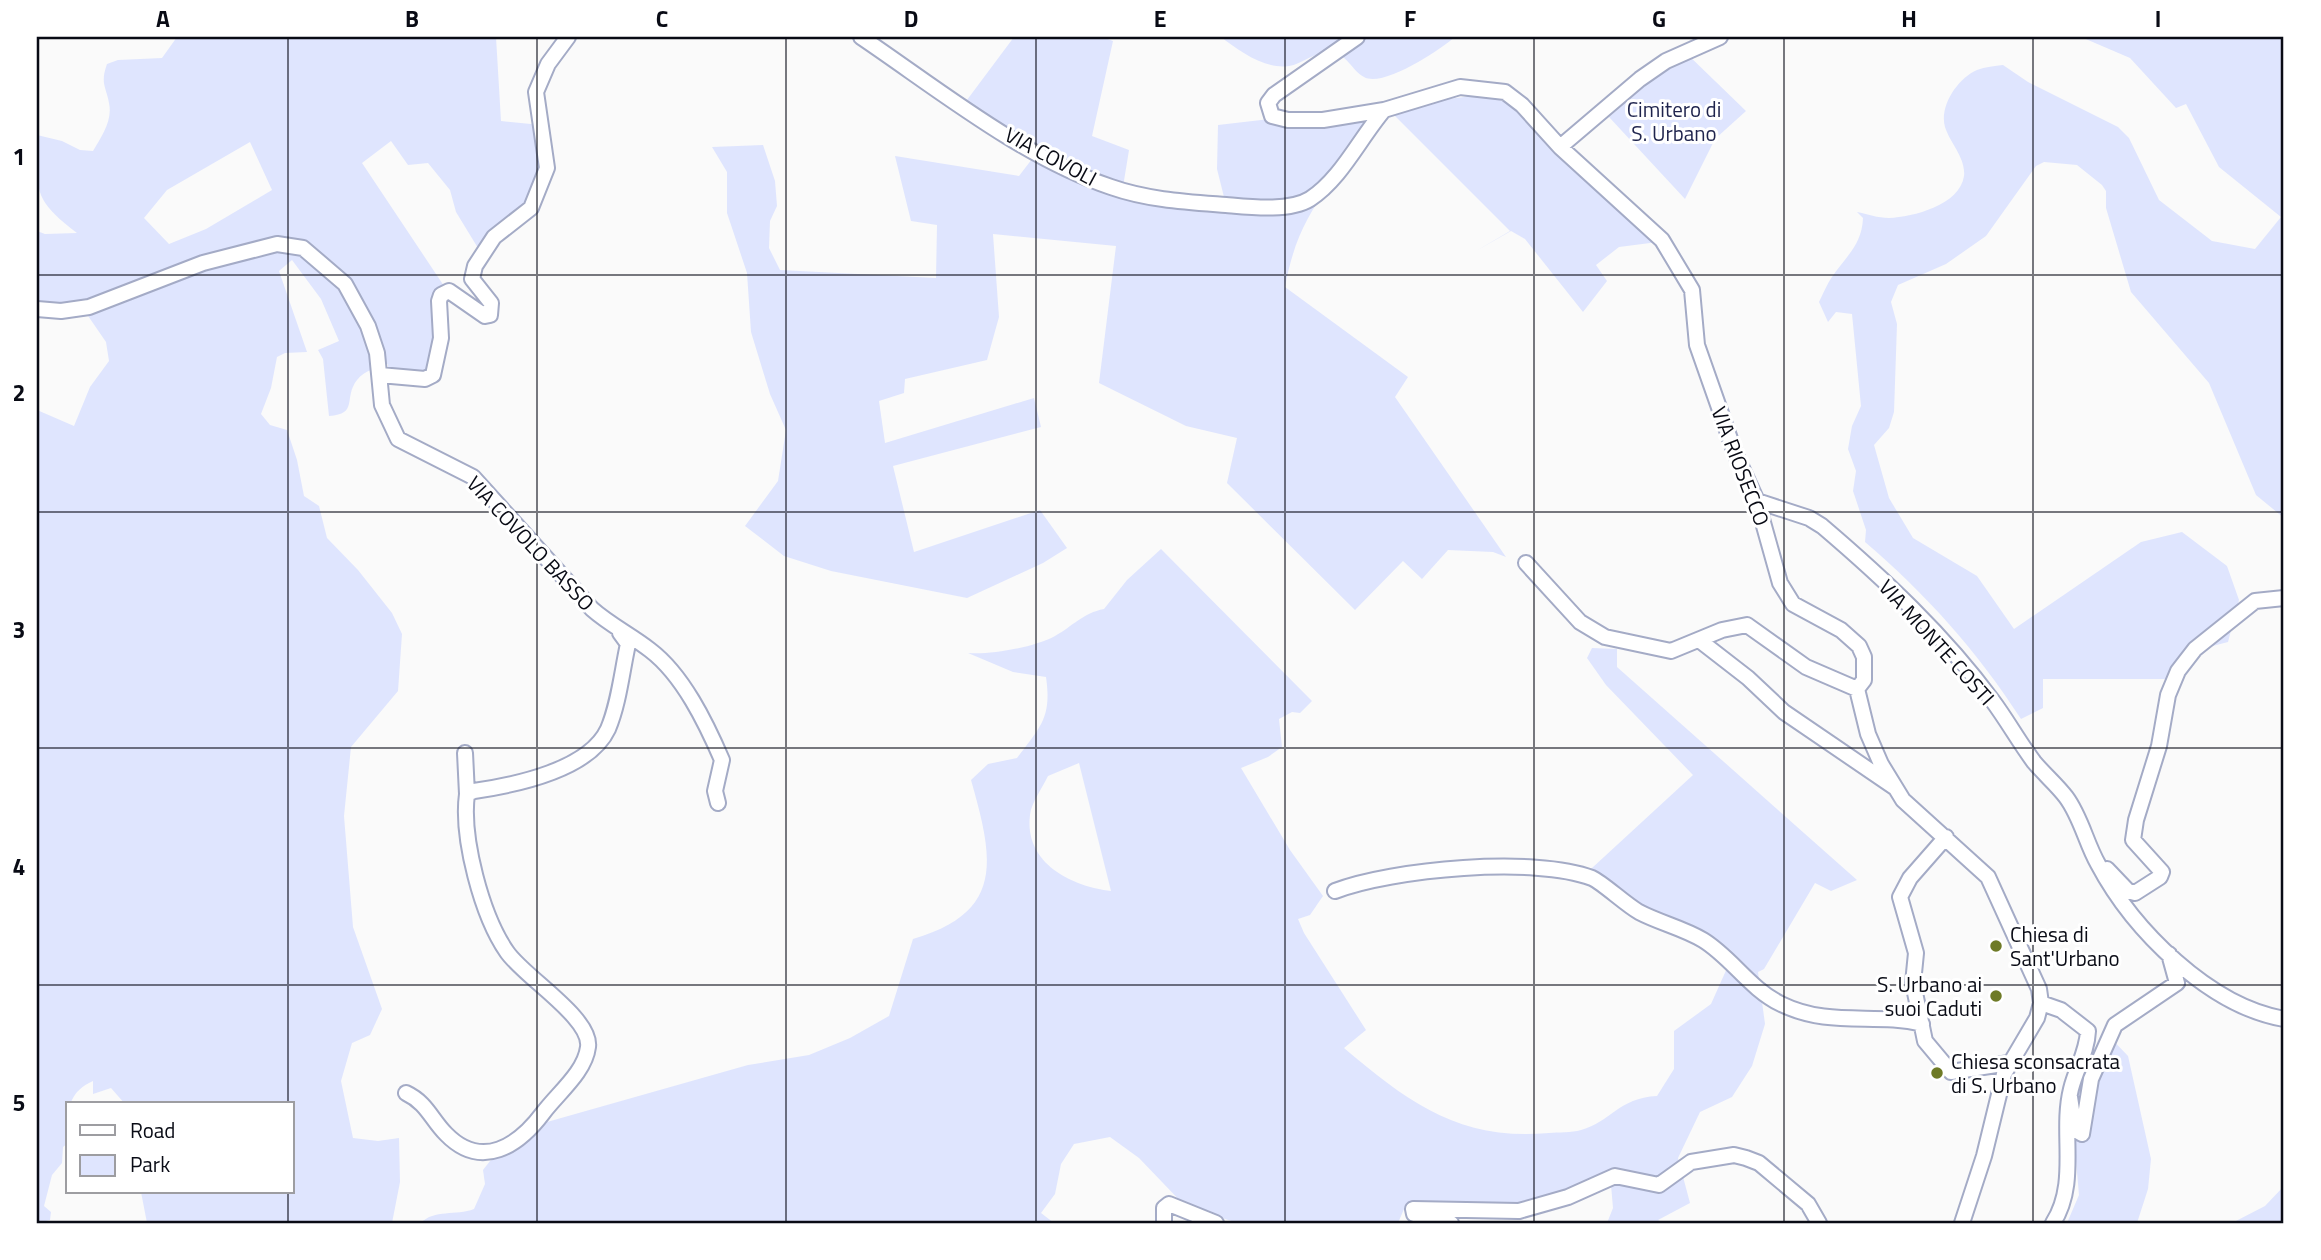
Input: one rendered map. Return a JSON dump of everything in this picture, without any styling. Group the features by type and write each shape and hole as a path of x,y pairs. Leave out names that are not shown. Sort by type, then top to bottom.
{"street":[{"path":"380,375 425,379 433,375 441,338 439,301 442,295 449,291 479,312 490,315 491,303 472,279 475,266 494,237 531,208 547,167 536,92 548,64 568,37"},
{"name":"VIA COVOLI","path":"861,37 1074,173 1111,187 1161,200 1241,207 1284,206 1308,200 1333,178 1384,110"},
{"name":"VIA RIOSECCO","path":"1357,37 1275,95 1268,103 1269,112 1281,119 1323,120 1384,110 1460,87 1493,88 1505,92 1522,105 1560,147 1662,240 1688,281 1702,360 1735,453 1757,500 1780,583 1793,604 1841,630 1862,651 1864,680 1857,689 1868,734 1895,788"},
{"path":"1560,147 1657,67 1684,51 1720,37"},
{"name":"VIA COVOLO BASSO","path":"37,309 61,311 89,307 203,263 277,244 293,244 315,256 351,292 373,338 382,405 398,439 472,477 573,590 619,632 651,651 678,679 722,760 715,791 718,803"},
{"name":"VIA MONTE COSTI","path":"1757,500 1809,518 1822,526 1920,617 1992,700 2033,760 2066,797 2096,862 2121,902 2169,952 2207,986 2232,1001 2267,1016 2284,1019"},
{"path":"1526,563 1580,622 1600,635 1668,652 1733,626 1753,626 1798,662 1857,689"},
{"name":"VIA MONTE COSTI","path":"2096,862 2111,872 2128,891 2142,891 2160,877 2162,872 2158,865 2133,840 2136,820 2159,746 2168,695 2178,671 2195,649 2255,601 2284,598"},
{"path":"467,794 532,779 580,758 599,744 611,719 628,644 619,632"},
{"path":"1699,640 1748,678 1784,712 1877,779 1895,788 1903,800 1970,858 1994,887 2039,989 2041,1003 2033,1028 2009,1063 1962,1223"},
{"path":"406,1093 427,1106 454,1141 489,1152 513,1146 526,1134 579,1070 588,1049 587,1035 580,1024 518,965 499,941 472,867 465,753"},
{"path":"1946,837 1910,878 1900,897 1916,953 1913,983 1925,1041 1951,1072 2009,1063"},
{"path":"1335,891 1354,883 1437,870 1536,867 1568,871 1595,879 1640,913 1706,941 1739,973 1782,1004 1841,1019 1902,1020 1922,1024"},
{"path":"2070,1097 2075,1130 2082,1134 2091,1079 2115,1025 2177,983 2169,952"},
{"path":"2041,1003 2061,1010 2088,1031 2083,1060 2076,1073 2070,1097 2069,1153 2064,1202 2053,1223"},
{"path":"1451,1223 1419,1218 1413,1211 1417,1207 1483,1212 1518,1210 1568,1197 1609,1177 1633,1178 1659,1185 1692,1162 1734,1155 1759,1163 1808,1204 1819,1223"},
{"path":"1164,1223 1164,1208 1169,1204 1216,1223"}],"green space":[{"path":"177,37 496,37 501,121 541,125 547,147 533,201 519,213 506,218 481,253 456,212 450,190 428,163 408,165 391,141 362,163 444,286 438,370 388,379 388,364 371,370 357,380 344,412 329,416 323,359 318,350 339,341 321,299 292,260 279,271 307,352 285,353 277,357 271,388 261,414 270,425 287,430 297,460 304,496 319,506 327,538 358,570 392,613 402,634 398,691 351,747 344,816 353,927 382,1009 370,1035 352,1043 341,1081 353,1138 378,1141 399,1138 400,1182 392,1223 147,1223 141,1194 294,1194 294,1102 123,1102 111,1088 93,1094 93,1081 77,1092 71,1102 66,1102 66,1145 63,1147 62,1163 52,1175 44,1206 51,1212 50,1220 37,1223 37,410 74,426 90,387 109,361 106,342 84,310 37,305 37,231 45,234 77,233 51,211 44,201 38,181 37,135 62,141 80,150 93,151 106,128 110,110 104,81 105,71 107,64 118,60 162,58","holes":["250,142 272,190 206,229 169,244 144,218 167,190"]},
{"path":"1014,37 1102,37 1113,41 1092,136 1129,150 1123,187 1225,201 1217,169 1218,125 1482,95 1510,103 1658,242 1619,247 1596,265 1607,281 1583,312 1525,239 1511,231 1476,251 1510,231 1393,114 1382,123 1334,180 1309,216 1291,260 1285,287 1408,377 1395,397 1506,557 1493,552 1448,550 1422,579 1403,561 1355,610 1227,483 1237,438 1186,426 1099,383 1116,246 993,234 999,317 987,360 905,379 904,393 879,401 885,443 1034,398 1041,427 893,466 914,552 1040,510 1067,548 1043,563 967,598 831,571 784,556 745,526 778,481 786,430 770,394 751,332 747,273 727,213 727,172 712,147 763,145 775,181 777,206 770,221 769,248 780,270 936,278 937,225 911,221 895,156 1019,176 1032,159 958,112"},
{"path":"1221,37 1455,37 1411,66 1373,79 1364,77 1336,53 1314,55 1289,66 1271,65 1252,58"},
{"path":"2081,37 2284,37 2284,518 2256,495 2209,383 2131,292 2106,208 2106,191 2102,185 2077,165 2044,162 2036,166 1986,236 1946,264 1898,285 1891,302 1897,324 1894,412 1889,428 1874,445 1889,498 1913,538 1977,576 2014,629 2141,542 2182,532 2227,566 2239,600 2228,642 2205,648 2178,679 2043,679 2043,708 2021,719 1987,670 1949,624 1909,582 1865,542 1866,530 1853,491 1856,471 1848,449 1852,426 1861,406 1852,314 1836,312 1828,322 1819,302 1830,280 1860,236 1863,218 1857,212 1885,218 1922,212 1945,202 1961,186 1964,169 1945,127 1947,102 1957,86 1970,74 1983,68 2003,65 2028,82 2118,127 2129,138 2159,200 2212,241 2255,249 2281,217 2219,167 2186,104 2176,108 2130,58"},
{"name":"Cimitero di S. Urbano","path":"1684,51 1746,111 1715,139 1685,199 1609,117"},
{"path":"1161,549 1312,701 1300,713 1292,712 1279,719 1282,747 1268,757 1241,768 1290,850 1323,896 1310,915 1298,919 1304,933 1366,1030 1344,1048 1414,1101 1462,1124 1517,1134 1569,1132 1600,1122 1633,1101 1657,1096 1674,1069 1674,1031 1711,1004 1728,966 1713,951 1613,902 1583,881 1586,870 1592,868 1693,775 1606,685 1587,658 1592,648 1617,649 1617,667 1857,880 1831,891 1815,883 1764,969 1758,972 1765,1024 1752,1066 1732,1097 1700,1112 1678,1158 1690,1203 1658,1220 1664,1223 1607,1223 1613,1208 1611,1185 1504,1209 1416,1202 1404,1209 1398,1223 1238,1223 1186,1207 1139,1158 1110,1137 1074,1144 1061,1164 1055,1194 1041,1213 1054,1223 421,1223 439,1214 474,1209 485,1184 483,1170 490,1161 547,1122 748,1065 809,1055 850,1038 889,1016 913,939 943,928 964,914 978,897 985,879 987,857 984,834 971,780 988,764 1017,758 1038,730 1046,712 1046,677 1013,672 968,653 1013,649 1046,640 1084,617 1104,609 1127,580","holes":["1079,763 1111,891 1081,884 1053,869 1042,859 1030,832 1031,810 1048,776"]},
{"path":"2107,1034 2128,1056 2151,1159 2148,1189 2137,1223 2067,1223 2079,1195 2071,1104 2085,1064"},
{"path":"2284,1186 2284,1223 2232,1223 2265,1206"}],"place":[{"name":"Chiesa di Sant'Urbano","path":"1996,946"},
{"name":"S. Urbano ai suoi Caduti","path":"1996,996"},
{"name":"Chiesa sconsacrata di S. Urbano","path":"1937,1073"}]}
